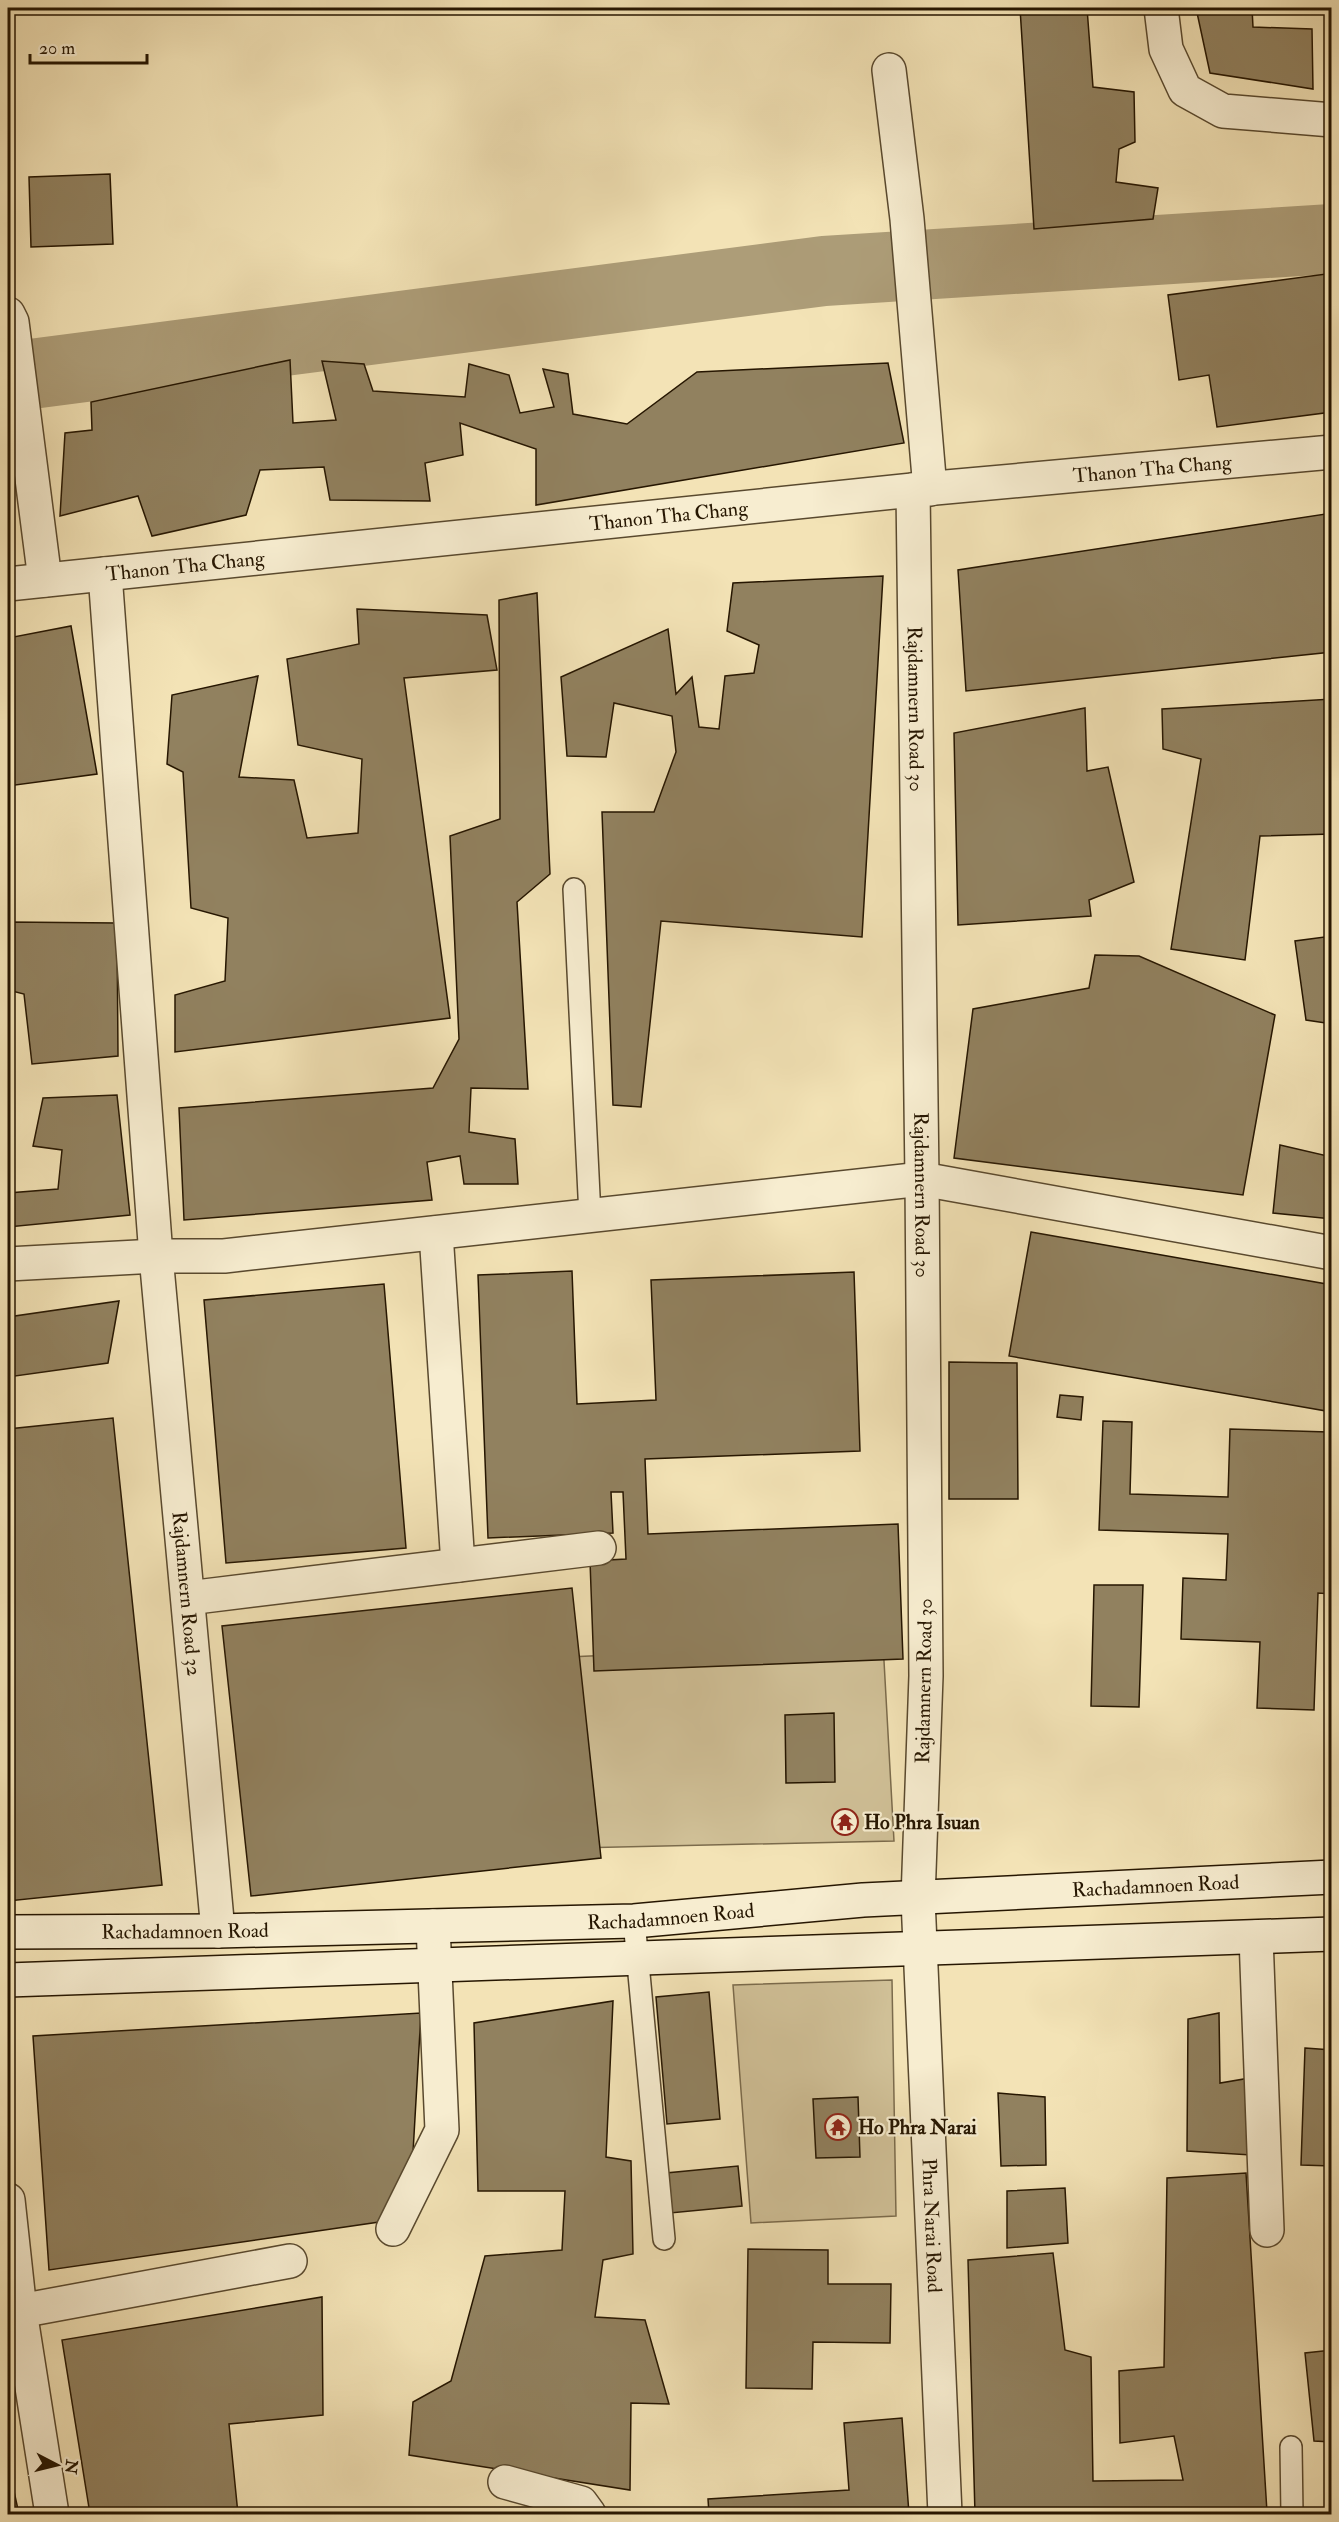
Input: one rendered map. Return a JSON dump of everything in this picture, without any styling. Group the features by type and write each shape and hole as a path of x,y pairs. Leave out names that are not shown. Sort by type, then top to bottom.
{"street":[{"path":"1161,8 1166,49 1185,90 1223,111 1332,120"},
{"name":"Rajdamnern Road 30","path":"889,70 907,219 914,304 921,490 922,1179 926,1677 918,1899"},
{"path":"10,318 26,418 45,580"},
{"name":"Thanon Tha Chang","path":"8,584 921,490 1332,452"},
{"name":"Rajdamnern Road 32","path":"105,574 156,1256 218,1931"},
{"path":"8,1264 156,1256 224,1256 922,1179 1332,1253"},
{"path":"436,1233 458,1565"},
{"path":"188,1598 599,1548"},
{"name":"Rachadamnoen Road","path":"8,1932 218,1931 634,1921 863,1900 1332,1877"},
{"name":"Phra Narai Road","path":"918,1899 945,2514"},
{"path":"393,2229 442,2130 433,1926"},
{"name":"Rachadamnoen Road","path":"8,1980 1332,1934"},
{"path":"1256,1937 1267,2230"},
{"path":"8,2200 20,2311 52,2514"},
{"path":"20,2311 290,2261"},
{"path":"505,2482 581,2503 589,2514"}],"lane":[{"path":"574,888 590,1216"},
{"path":"634,1921 664,2239"},
{"path":"1291,2447 1292,2514"}],"shaded area":[{"path":"883,1643 894,1841 575,1848 568,1657"},
{"path":"892,1980 896,2216 751,2223 733,1985"}],"building":[{"path":"1020,8 1087,8 1093,87 1134,92 1135,142 1119,149 1116,182 1158,188 1153,219 1034,229"},
{"path":"1196,8 1252,8 1253,27 1312,29 1313,89 1210,73"},
{"path":"110,174 113,244 31,247 29,177"},
{"path":"1326,274 1332,311 1332,412 1217,427 1209,375 1179,380 1168,295"},
{"path":"290,360 293,423 336,420 322,361 364,364 373,391 465,397 469,364 509,375 520,413 554,407 543,369 568,374 573,414 627,424 697,372 888,363 904,443 536,505 536,449 460,423 463,455 425,463 430,501 330,500 324,467 260,470 246,515 152,536 138,496 60,516 65,433 92,430 91,402"},
{"path":"1332,513 1332,652 966,691 958,570"},
{"path":"883,576 862,937 661,921 641,1107 613,1105 602,812 654,812 676,752 672,716 614,703 606,757 567,756 561,677 668,629 676,694 692,677 699,727 719,729 725,676 754,673 759,645 727,631 733,583"},
{"path":"537,593 550,874 517,902 528,1089 471,1088 469,1132 515,1139 518,1184 464,1184 460,1156 427,1162 432,1200 184,1220 179,1108 433,1088 459,1039 450,836 500,819 499,600"},
{"path":"357,609 487,615 497,670 404,678 450,1018 175,1052 175,995 225,981 228,918 191,908 183,772 167,764 172,695 258,676 239,777 294,780 307,838 358,833 362,759 298,745 287,659 359,644"},
{"path":"71,626 97,774 8,786 8,638"},
{"path":"1332,699 1332,834 1260,836 1245,960 1171,949 1201,759 1163,749 1162,709"},
{"path":"1085,708 1087,771 1108,767 1134,882 1089,900 1091,916 958,925 954,733"},
{"path":"8,922 117,923 118,1056 32,1064 24,994 8,990"},
{"path":"1332,936 1332,1024 1306,1020 1295,941"},
{"path":"1095,955 1139,956 1275,1015 1243,1195 954,1158 973,1009 1089,988"},
{"path":"117,1095 130,1215 8,1227 8,1193 58,1189 62,1150 33,1146 43,1098"},
{"path":"1280,1145 1332,1157 1332,1219 1273,1213"},
{"path":"1031,1232 1332,1285 1332,1412 1009,1356"},
{"path":"572,1271 577,1404 656,1400 651,1280 854,1272 860,1451 645,1459 648,1534 898,1524 903,1659 594,1671 590,1561 626,1559 623,1492 611,1492 613,1533 488,1538 478,1275"},
{"path":"384,1284 406,1548 226,1563 204,1300"},
{"path":"119,1301 108,1363 8,1377 8,1317"},
{"path":"949,1362 1017,1363 1018,1499 949,1499"},
{"path":"1060,1395 1083,1397 1081,1420 1057,1417"},
{"path":"113,1418 162,1885 8,1901 8,1429"},
{"path":"1103,1421 1132,1422 1130,1494 1228,1497 1230,1429 1328,1432 1326,1488 1332,1489 1332,1594 1318,1593 1314,1710 1257,1708 1260,1642 1181,1639 1183,1578 1226,1580 1228,1534 1099,1530"},
{"path":"1094,1585 1143,1585 1139,1707 1091,1706"},
{"path":"572,1588 601,1858 251,1896 222,1626"},
{"path":"834,1713 835,1782 786,1783 785,1715"},
{"path":"709,1992 720,2119 667,2124 656,1997"},
{"path":"613,2001 606,2157 631,2161 633,2254 603,2260 595,2317 645,2320 669,2404 631,2403 630,2490 409,2455 413,2402 451,2381 485,2256 562,2250 565,2191 478,2191 474,2023"},
{"path":"421,2013 412,2170 386,2221 49,2270 33,2036"},
{"path":"1219,2013 1220,2083 1250,2078 1251,2155 1187,2151 1188,2019"},
{"path":"1305,2048 1332,2050 1332,2166 1301,2165"},
{"path":"998,2093 1045,2097 1046,2165 1001,2166"},
{"path":"858,2097 860,2157 816,2158 813,2099"},
{"path":"738,2166 742,2206 670,2213 666,2173"},
{"path":"1246,2173 1267,2512 1242,2514 975,2514 968,2260 1053,2253 1065,2350 1091,2357 1093,2481 1183,2480 1174,2436 1120,2443 1119,2371 1164,2367 1167,2178"},
{"path":"1065,2188 1068,2243 1007,2248 1007,2191"},
{"path":"748,2249 828,2250 828,2284 891,2284 890,2343 813,2342 812,2389 746,2388"},
{"path":"322,2297 323,2415 229,2424 238,2514 90,2514 62,2340"},
{"path":"1332,2350 1332,2442 1314,2441 1305,2353"},
{"path":"902,2418 909,2514 709,2514 708,2499 849,2490 844,2423"},
{"path":"8,2464 19,2514 8,2514"}],"waterway":[{"path":"8,377 824,271 1332,239"}],"place":[{"name":"Ho Phra Isuan","path":"845,1822"},
{"name":"Ho Phra Narai","path":"838,2127"}]}
